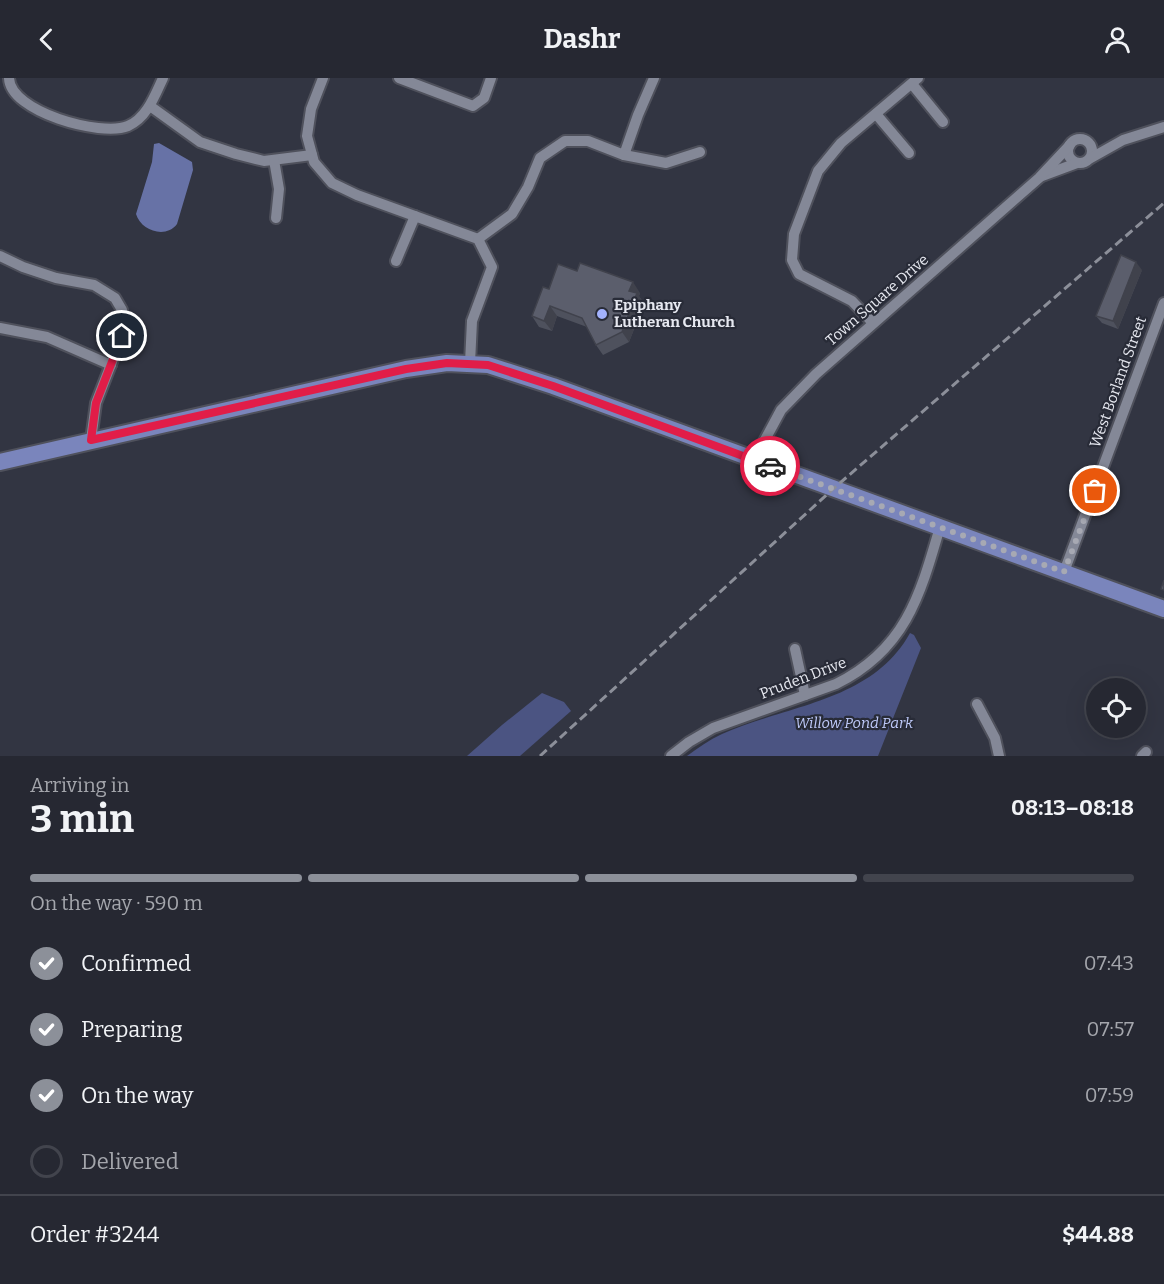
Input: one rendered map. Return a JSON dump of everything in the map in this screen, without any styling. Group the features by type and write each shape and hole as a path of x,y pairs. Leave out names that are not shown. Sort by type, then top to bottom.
{"main road":[{"path":"0,462 406,369 447,363 488,365 524,375 1164,609"}],"street":[{"path":"9,78 14,94 28,106 43,113 94,128 107,129 129,126 150,106 163,78"},
{"path":"323,78 311,109 307,136 314,162 332,183 357,195 478,239 492,267 472,321 470,363"},
{"path":"399,78 473,106 484,98 491,78"},
{"path":"624,155 654,78"},
{"path":"873,323 852,301 799,274 792,260 794,234 818,171 841,143 915,81 943,122"},
{"path":"150,106 200,142 236,154 264,161 312,155"},
{"path":"876,114 909,153"},
{"name":"Town Square Drive","path":"1039,178 1077,163 1083,164 1123,140 1164,127"},
{"name":"Town Square Drive","path":"754,460 781,410 816,374 1039,178 1070,145 1076,140 1098,142 1123,140"},
{"path":"1084,140 1092,147 1091,158"},
{"path":"478,239 512,214 528,187 540,158 565,141 588,141 624,155 666,162 700,152"},
{"path":"1070,145 1068,154 1077,163"},
{"path":"274,160 279,189 276,218"},
{"path":"396,261 416,216"},
{"path":"0,256 23,267 56,278 94,285 115,298 122,310 122,336 96,403 91,440"},
{"name":"West Borland Street","path":"1064,572 1164,303"},
{"path":"0,328 46,337 111,365"},
{"name":"Pruden Drive","path":"671,756 713,728 853,676 874,660 893,640 914,604 940,527"},
{"path":"795,649 805,695"},
{"path":"977,704 995,738 999,756"}],"green space":[{"name":"Willow Pond Park","path":"910,633 914,635 921,648 878,756 687,756 722,734 851,688 874,674 894,656"},
{"path":"542,693 564,702 571,711 520,756 467,756 502,725"}],"shaded area":[{"path":"159,143 192,162 193,170 177,224 172,229 161,232 148,229 136,214 152,162 154,144"}],"building":[{"path":"1121,255 1136,262 1113,321 1096,316"},
{"name":"Epiphany Lutheran Church","path":"580,263 633,282 629,291 637,293 622,332 596,345 582,318 550,306 544,321 532,316 543,287 549,289 558,264 577,271"}],"railway":[{"path":"540,756 833,489 1164,203"}],"way so far":[{"path":"770,466 1064,572 1095,491"}],"place":[{"name":"Epiphany Lutheran Church","path":"602,314"}],"route":[{"path":"122,336 96,403 91,440 406,369 434,364 470,363 514,372 770,466"}]}
